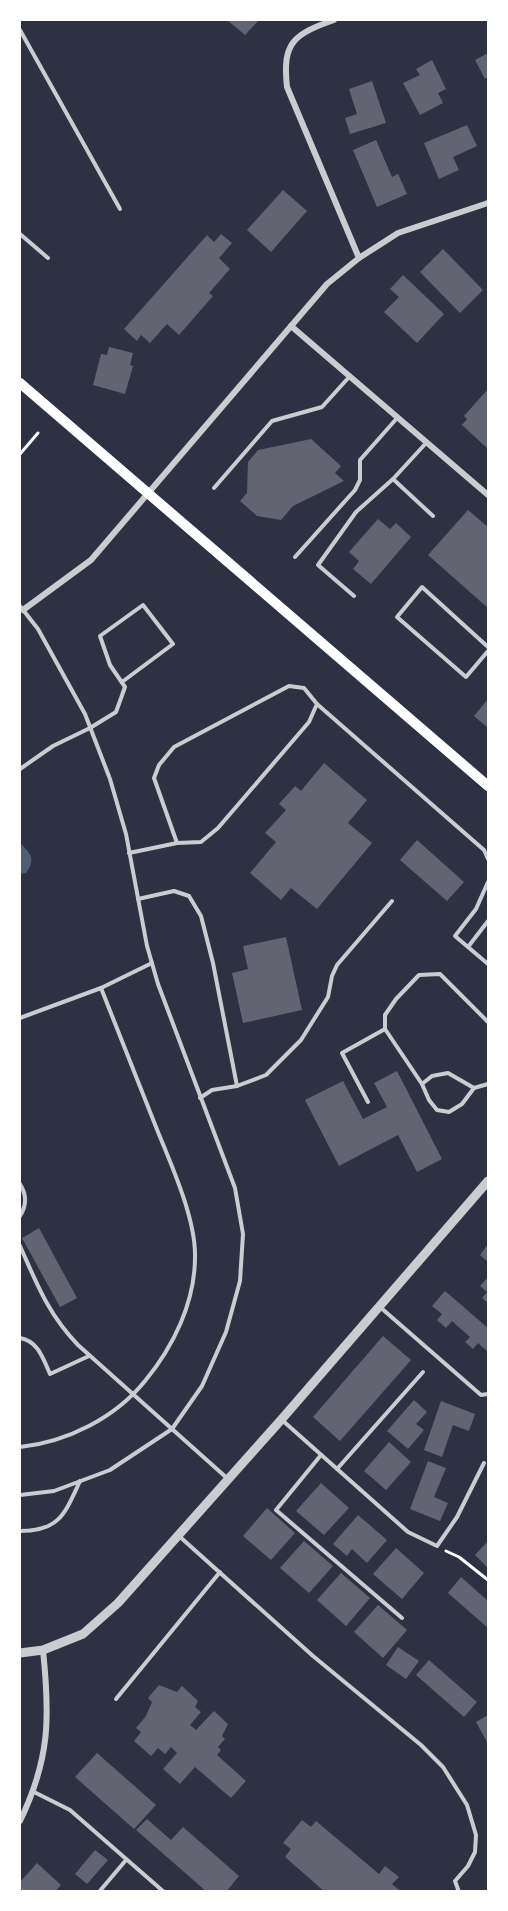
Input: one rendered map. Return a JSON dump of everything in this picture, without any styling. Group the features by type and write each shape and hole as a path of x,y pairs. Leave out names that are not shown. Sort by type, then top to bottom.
{"main road":[{"path":"20,383 489,786"}],"street":[{"path":"334,20 306,30 288,48 285,64 287,87 359,258"},
{"path":"21,608 91,560 327,284 359,258 398,233 489,203"},
{"path":"291,326 489,495"},
{"path":"20,1653 42,1650 83,1634 118,1603 281,1420 489,1180"},
{"path":"20,1821 34,1792 45,1748 48,1701 42,1650"}],"lane":[{"path":"20,30 120,209"},
{"path":"20,234 48,258"},
{"path":"214,488 272,421 322,407 350,376"},
{"path":"295,557 355,490 360,480 360,459 399,417"},
{"path":"354,596 318,565 356,512 393,479 427,442"},
{"path":"393,479 434,516"},
{"path":"422,587 489,649 466,677 397,617 422,587"},
{"path":"20,770 53,746 116,712 125,687 110,665 100,636 143,605 172,644 122,682"},
{"path":"20,1495 54,1491 110,1470 172,1429 202,1386 226,1332 240,1281 243,1234 235,1188 152,963 129,853 110,778 85,714 39,629 21,608"},
{"path":"177,843 154,778 159,765 174,747 289,686 304,687 317,704 484,850 489,859"},
{"path":"129,853 177,843 201,842 218,828 309,722 317,704"},
{"path":"489,882 476,909 455,936 489,964"},
{"path":"138,899 174,891 189,896 201,916 213,963 237,1086"},
{"path":"200,1098 212,1090 237,1086 266,1075 301,1040 328,997 332,976 337,965 392,901"},
{"path":"468,947 489,921"},
{"path":"20,1017 101,988 152,963"},
{"path":"489,1022 440,974 419,975 396,999 385,1015 386,1029 437,1110 449,1112 462,1104 474,1088 489,1084"},
{"path":"20,1447 36,1445 100,1422 134,1395 156,1368 178,1331 190,1295 195,1257 190,1224 172,1166 101,988"},
{"path":"368,1102 342,1053 386,1029"},
{"path":"422,1083 432,1076 448,1072 474,1088"},
{"path":"20,1184 26,1200 20,1216"},
{"path":"20,1246 46,1304 59,1326 89,1356 228,1479"},
{"path":"380,1306 481,1395 489,1394"},
{"path":"20,1338 28,1340 39,1350 50,1374 89,1356"},
{"path":"337,1470 423,1372"},
{"path":"281,1420 408,1533 437,1546 457,1517 484,1463"},
{"path":"321,1455 276,1510 402,1618"},
{"path":"20,1531 34,1531 56,1522 65,1514 80,1481"},
{"path":"179,1536 314,1656 421,1745 443,1767 467,1805 476,1835 475,1852 468,1866 455,1881 459,1892"},
{"path":"116,1699 220,1572"},
{"path":"34,1792 70,1810 164,1892"},
{"path":"99,1892 126,1860"}],"path":[{"path":"20,454 38,433"},
{"path":"437,1546 459,1557 489,1580"}],"water":[{"path":"20,843 31,857 31,864 26,873 20,874"}],"building":[{"path":"227,20 259,20 245,35"},
{"path":"488,53 488,77 485,79 475,60"},
{"path":"432,60 446,89 438,93 443,103 420,115 403,83 420,75 416,69"},
{"path":"372,81 386,123 350,134 345,118 357,114 349,89"},
{"path":"467,125 477,146 453,157 459,170 439,179 424,143"},
{"path":"376,140 392,177 398,174 407,194 377,207 353,150"},
{"path":"283,190 307,211 271,252 247,230"},
{"path":"221,234 232,243 219,258 230,269 209,293 213,296 179,335 167,324 150,343 141,335 137,341 124,329 207,235 214,242"},
{"path":"443,249 483,290 460,313 420,272"},
{"path":"403,275 444,314 417,343 384,312 399,297 390,289"},
{"path":"109,347 133,353 130,365 133,366 125,394 93,385 101,354 107,355"},
{"path":"488,389 488,449 462,425 467,419 464,416"},
{"path":"311,439 341,466 335,473 344,481 293,506 281,520 257,516 240,501 247,493 248,462 258,450"},
{"path":"468,510 488,527 488,608 428,555"},
{"path":"378,519 390,529 396,523 411,537 371,584 353,569 359,561 349,552"},
{"path":"488,699 488,728 474,716"},
{"path":"324,763 367,800 348,823 372,843 317,909 291,888 281,900 250,873 276,842 265,833 286,810 279,804 295,786 301,791"},
{"path":"417,840 464,882 447,901 400,860"},
{"path":"286,937 302,1010 243,1023 232,973 248,969 243,946"},
{"path":"397,1071 442,1159 417,1172 398,1135 339,1166 305,1100 343,1081 363,1119 387,1107 374,1083"},
{"path":"39,1228 77,1298 60,1307 22,1238"},
{"path":"488,1244 488,1262 480,1255"},
{"path":"488,1277 488,1303 482,1298 487,1292 480,1286"},
{"path":"445,1291 488,1328 488,1352 478,1343 473,1349 465,1342 470,1337 452,1321 446,1328 437,1320 442,1314 432,1306"},
{"path":"383,1336 411,1360 340,1441 313,1417"},
{"path":"414,1400 427,1412 416,1424 424,1430 408,1449 387,1431"},
{"path":"441,1401 475,1414 469,1431 453,1425 442,1457 424,1450"},
{"path":"389,1442 411,1462 386,1490 364,1471"},
{"path":"428,1461 446,1468 434,1497 448,1503 440,1521 410,1509"},
{"path":"321,1483 349,1508 324,1535 296,1511"},
{"path":"267,1508 295,1533 271,1560 243,1536"},
{"path":"358,1515 387,1540 367,1563 352,1549 347,1556 333,1544"},
{"path":"304,1541 333,1566 309,1593 280,1568"},
{"path":"488,1541 488,1568 475,1555"},
{"path":"396,1548 424,1573 402,1599 373,1574"},
{"path":"341,1573 370,1598 346,1626 317,1600"},
{"path":"461,1577 488,1601 488,1628 448,1593"},
{"path":"378,1605 407,1630 383,1658 354,1632"},
{"path":"398,1647 419,1661 406,1679 386,1665"},
{"path":"429,1660 477,1702 464,1717 416,1675"},
{"path":"159,1685 177,1692 182,1686 198,1701 195,1707 201,1712 190,1725 196,1730 214,1711 228,1724 222,1736 225,1739 218,1747 221,1750 217,1755 246,1781 231,1798 195,1767 180,1784 163,1769 177,1753 171,1747 165,1754 158,1748 151,1756 134,1741 141,1732 136,1728 146,1716 152,1702 148,1698"},
{"path":"488,1715 488,1744 476,1722"},
{"path":"97,1753 156,1805 134,1829 75,1777"},
{"path":"147,1819 171,1840 183,1827 239,1876 226,1892 207,1892 136,1830"},
{"path":"302,1820 311,1827 316,1821 379,1874 385,1866 399,1877 392,1884 399,1890 325,1892 285,1857 291,1849 283,1843"},
{"path":"95,1850 108,1860 87,1884 75,1874"},
{"path":"37,1863 61,1885 55,1892 20,1892 20,1882"}]}
